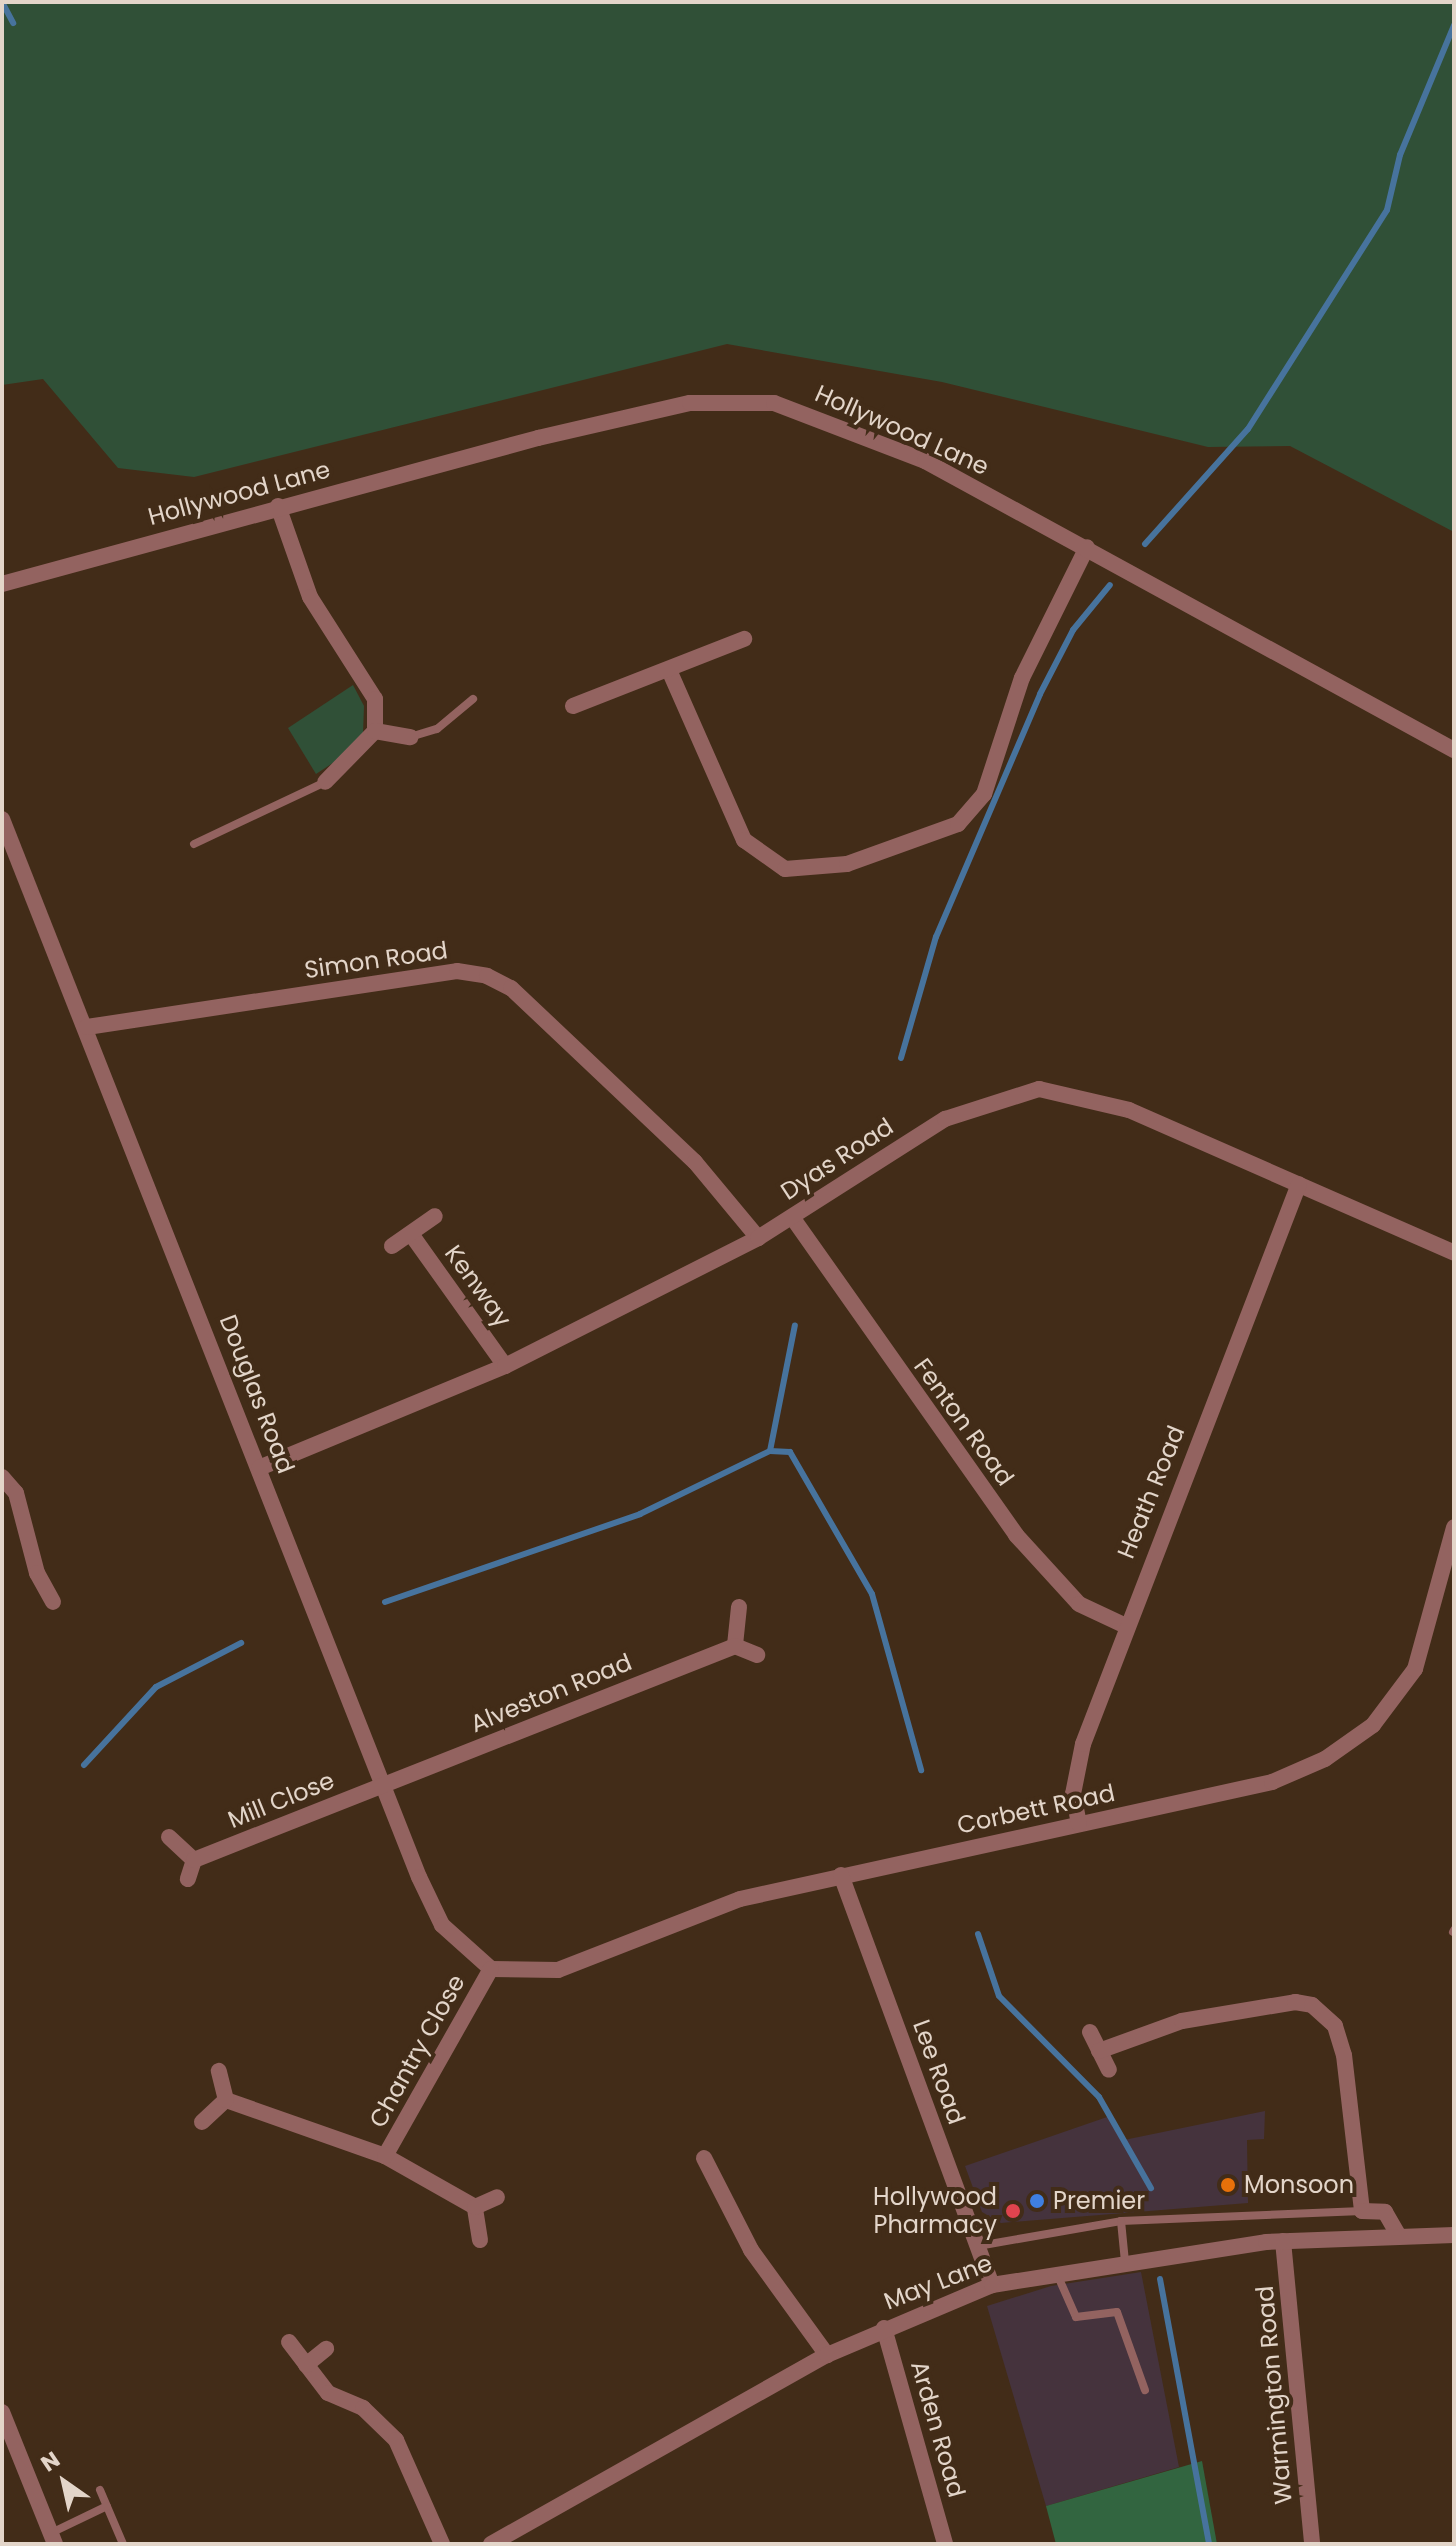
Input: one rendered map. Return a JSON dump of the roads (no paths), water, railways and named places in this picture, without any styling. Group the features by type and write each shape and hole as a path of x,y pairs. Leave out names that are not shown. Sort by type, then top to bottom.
{"street":[{"name":"Hollywood Lane","path":"2,584 278,506 675,406 739,401 774,403 839,424 1087,547 1454,750"},
{"path":"278,506 310,597 375,699 375,731 358,756 325,782"},
{"path":"669,670 744,840 785,869 847,864 958,824 984,794 1022,678 1087,547"},
{"path":"573,706 744,639"},
{"path":"375,731 410,737"},
{"name":"Douglas Road","path":"2,819 442,1925 491,1969"},
{"name":"Simon Road","path":"87,1027 457,971 487,976 511,988 695,1162 758,1238"},
{"name":"Dyas Road","path":"259,1468 505,1366 758,1238 945,1119 1039,1089 1129,1110 1454,1253"},
{"name":"Heath Road","path":"1079,1824 1073,1794 1083,1744 1124,1625 1299,1184"},
{"name":"Kenway","path":"392,1246 435,1216"},
{"name":"Fenton Road","path":"792,1217 1016,1535 1066,1593 1124,1625"},
{"name":"Kenway","path":"411,1234 505,1366"},
{"path":"2,1477 16,1493 37,1573 53,1602"},
{"name":"Corbett Road","path":"491,1969 558,1970 740,1899 1272,1782 1350,1744 1415,1669 1454,1527"},
{"path":"739,1607 735,1646 757,1655"},
{"name":"Alveston Road","path":"385,1785 735,1646"},
{"name":"Mill Close","path":"194,1860 385,1785"},
{"path":"169,1837 194,1860 188,1879"},
{"name":"Lee Road","path":"841,1875 992,2285"},
{"name":"Chantry Close","path":"385,2156 491,1969"},
{"path":"1099,2051 1182,2021 1312,2005 1335,2026 1344,2055 1362,2211 1385,2212 1399,2236"},
{"path":"1090,2032 1109,2070"},
{"path":"202,2122 226,2100 219,2071"},
{"name":"Chantry Close","path":"226,2100 385,2156 475,2207"},
{"path":"704,2158 751,2250 827,2355"},
{"path":"480,2240 475,2207 497,2197"},
{"name":"May Lane","path":"491,2544 827,2355 884,2328 992,2285 1055,2269 1283,2241 1454,2235"},
{"name":"Warmington Road","path":"1283,2241 1312,2544"},
{"name":"Arden Road","path":"884,2328 945,2544"},
{"path":"289,2342 328,2393 363,2408 396,2440 442,2544"},
{"path":"306,2365 326,2349"},
{"path":"2,2412 52,2538"}],"lane":[{"path":"410,737 437,729 473,699"},
{"path":"194,844 325,782"},
{"path":"977,2246 1121,2221 1362,2211"},
{"path":"1121,2221 1125,2262"},
{"path":"1055,2269 1076,2317 1117,2312 1145,2390"},
{"path":"100,2490 123,2544"},
{"path":"52,2538 107,2506"}],"waterway":[{"path":"2,2 13,23"},
{"path":"1145,544 1248,429 1387,210 1400,155 1454,25"},
{"path":"901,1058 936,937 1040,694 1073,630 1110,585"},
{"path":"385,1602 640,1514 770,1451 795,1325"},
{"path":"770,1451 790,1452 872,1594 921,1770"},
{"path":"84,1765 156,1687 241,1643"},
{"path":"978,1934 999,1996 1099,2097 1151,2188"},
{"path":"1160,2279 1209,2544"}],"place":[{"name":"Monsoon","path":"1228,2185"},
{"name":"Premier","path":"1037,2201"},
{"name":"Hollywood Pharmacy","path":"1013,2211"}]}
